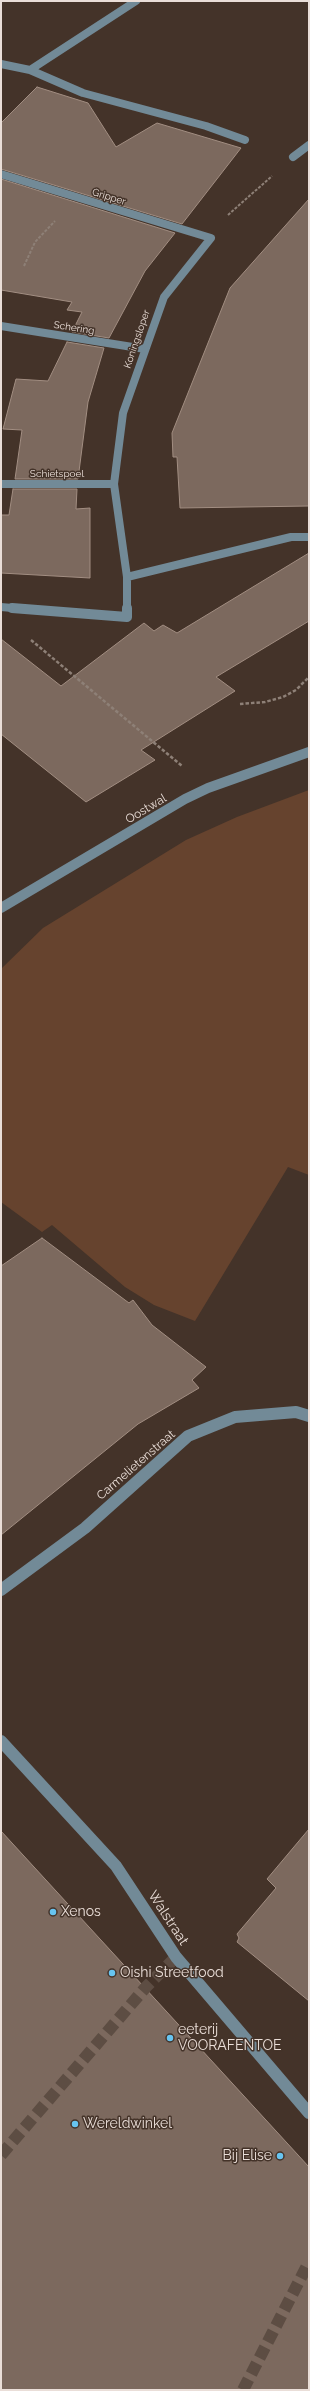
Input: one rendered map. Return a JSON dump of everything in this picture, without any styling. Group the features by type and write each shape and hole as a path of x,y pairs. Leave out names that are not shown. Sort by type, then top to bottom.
{"street":[{"path":"30,70 136,1"},
{"path":"1,64 30,70 83,93 206,126 246,140"},
{"path":"293,157 309,145"},
{"name":"Gripper","path":"1,174 211,238"},
{"name":"Koningsloper","path":"1,607 127,617 127,577 114,484 123,413 144,349 164,297 211,238"},
{"name":"Schering","path":"1,326 144,349"},
{"name":"Schietspoel","path":"1,484 114,484"},
{"path":"127,577 291,537 309,537"},
{"name":"Oostwal","path":"2,909 185,799 208,788 309,752"},
{"name":"Carmelietenstraat","path":"1,1590 85,1528 188,1436 235,1417 296,1412 309,1416"},
{"name":"Walstraat","path":"1,1741 116,1866 176,1957 309,2113"}],"path":[{"path":"211,238 230,212 293,157"},
{"path":"24,266 35,242 77,197"},
{"path":"26,636 208,788"},
{"path":"240,704 265,702 283,697 296,690 309,677"}],"shaded area":[{"path":"309,790 309,1175 288,1167 195,1321 154,1305 125,1287 52,1225 42,1232 1,1202 1,969 43,928 186,840 237,817"}],"building":[{"path":"37,87 88,103 116,147 157,123 241,148 182,224 1,169 1,123"},
{"path":"1,179 175,233 145,271 109,338 72,332 82,312 67,310 72,302 1,290"},
{"path":"309,199 309,506 180,508 177,457 173,457 172,433 230,288"},
{"path":"67,342 104,348 88,402 78,479 15,479 22,430 3,429 16,379 48,381"},
{"path":"13,489 77,489 76,509 90,508 90,578 1,573 1,515 9,515"},
{"path":"309,553 309,621 216,677 235,691 141,750 155,760 86,802 1,734 1,639 61,686 144,623 154,631 163,625 177,633"},
{"path":"42,1238 129,1303 133,1300 152,1325 206,1367 192,1380 199,1388 138,1424 1,1535 1,1266"},
{"path":"309,1829 309,2001 237,1942 239,1938 237,1934 276,1888 267,1879"},
{"path":"1,1831 309,2167 309,2390 1,2390"}],"tunnel":[{"path":"1,2155 146,1987 176,1957"},
{"path":"243,2390 309,2262"}],"place":[{"name":"Xenos","path":"53,1912"},
{"name":"Oishi Streetfood","path":"112,1973"},
{"name":"eeterij VOORAFENTOE","path":"170,2038"},
{"name":"Wereldwinkel","path":"75,2124"},
{"name":"Bij Elise","path":"280,2156"}]}
